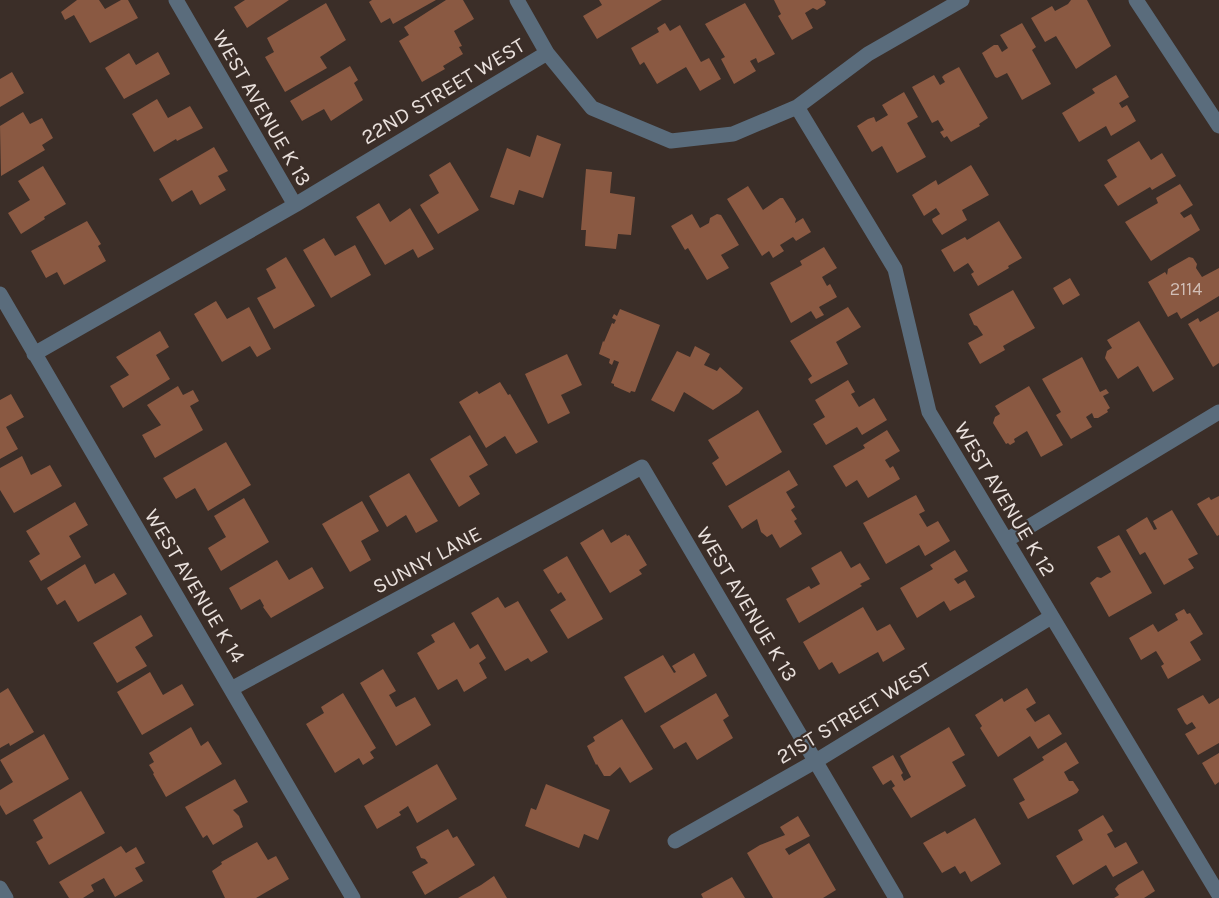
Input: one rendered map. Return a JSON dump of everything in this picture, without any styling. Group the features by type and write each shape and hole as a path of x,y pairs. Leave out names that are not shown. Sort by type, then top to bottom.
{"street":[{"name":"WEST AVENUE K 13","path":"176,0 295,205"},
{"path":"517,0 547,52"},
{"name":"22ND STREET WEST","path":"34,354 295,205 547,52 592,108 671,141 733,134 797,107 868,54 962,0"},
{"path":"1136,0 1219,126"},
{"name":"WEST AVENUE K 12","path":"797,107 895,269 929,412 1219,895"},
{"name":"WEST AVENUE K 14","path":"0,294 353,898"},
{"path":"1007,540 1219,412"},
{"name":"WEST AVENUE K 13","path":"642,467 896,898"},
{"name":"SUNNY LANE","path":"231,689 642,467"},
{"name":"21ST STREET WEST","path":"675,841 816,761 1051,617"},
{"path":"0,888 6,898"}],"building":[{"path":"77,0 99,0 105,9 121,0 128,0 138,18 90,43 74,15 65,20 61,12"},
{"path":"245,0 289,0 247,28 234,7"},
{"path":"372,0 436,0 393,24 390,18 381,23 369,2"},
{"path":"446,0 463,0 474,19 454,31 462,46 459,47 463,54 443,66 445,69 422,82 399,41 409,35 404,27"},
{"path":"599,0 662,0 597,39 583,16 602,5"},
{"path":"774,0 824,0 826,2 817,10 813,8 805,13 813,28 792,40 778,16 781,14"},
{"path":"1071,0 1087,0 1111,46 1076,69 1056,36 1045,42 1031,18 1052,6 1055,11"},
{"path":"326,3 346,40 320,57 327,68 285,92 265,57 274,52 267,38"},
{"path":"745,3 775,54 758,63 756,58 750,61 756,71 734,84 721,59 725,57 705,24"},
{"path":"665,23 670,31 680,25 701,62 709,58 721,79 700,91 686,67 657,84 644,62 640,65 631,48 659,32 657,28"},
{"path":"1022,23 1036,47 1032,50 1051,84 1022,100 1007,73 995,77 982,53 994,45 998,45 1002,52 1008,48 1000,35"},
{"path":"158,52 170,74 124,99 105,68 129,53 136,65"},
{"path":"350,66 358,80 354,83 363,100 331,121 324,109 302,121 290,101"},
{"path":"959,67 988,118 979,124 980,126 951,142 940,132 944,130 938,120 932,123 912,87 934,75 940,85 945,82 942,77 944,75"},
{"path":"12,72 24,93 0,107 0,79"},
{"path":"1116,75 1129,97 1119,103 1122,108 1127,105 1136,121 1111,136 1106,126 1079,142 1062,113 1095,93 1092,89"},
{"path":"904,92 918,117 907,123 926,157 897,173 882,146 872,152 857,126 868,119 874,117 876,122 888,115 882,105"},
{"path":"157,99 168,118 190,106 203,128 177,141 176,139 154,152 132,114"},
{"path":"23,112 30,124 42,118 53,138 42,145 45,150 1,176 0,126"},
{"path":"537,135 561,144 543,198 519,190 514,205 490,197 507,148 530,157"},
{"path":"1139,141 1151,160 1162,153 1176,176 1152,190 1150,187 1118,206 1104,185 1117,177 1107,160"},
{"path":"214,147 228,171 218,176 226,190 200,205 192,190 172,202 159,179"},
{"path":"450,162 479,210 438,234 420,205 439,193 429,175"},
{"path":"971,165 989,195 962,210 967,220 942,235 932,219 940,214 936,208 924,216 912,195 936,180 938,185"},
{"path":"43,166 66,204 21,234 8,213 30,200 18,181"},
{"path":"586,169 612,172 610,193 635,197 631,235 618,234 616,249 585,246 586,230 581,230"},
{"path":"1180,184 1193,205 1180,213 1184,218 1191,214 1200,230 1151,261 1125,222 1158,203 1156,198"},
{"path":"748,186 763,210 783,198 796,219 795,223 803,218 811,232 796,241 793,237 780,245 784,251 773,258 769,251 762,256 727,199"},
{"path":"379,203 390,222 410,208 434,249 418,258 413,249 385,265 356,217"},
{"path":"692,214 700,228 709,223 710,218 717,214 721,215 739,245 721,255 729,268 707,280 688,248 685,250 671,226"},
{"path":"87,221 101,244 98,246 106,261 64,285 57,272 46,278 31,251"},
{"path":"999,221 1022,258 978,286 971,274 974,272 968,263 954,272 941,250 965,237 967,240"},
{"path":"324,238 335,256 355,245 371,275 331,298 303,250"},
{"path":"824,247 837,268 822,277 827,286 830,284 837,297 819,307 824,315 816,319 811,311 791,323 770,283 802,265 800,261"},
{"path":"286,257 315,306 274,329 257,298 276,288 266,269"},
{"path":"1189,257 1193,258 1197,264 1196,268 1202,277 1219,268 1219,296 1181,319 1177,312 1168,317 1148,282 1165,272 1167,275 1168,269"},
{"path":"1070,278 1080,295 1063,305 1053,288"},
{"path":"1013,290 1035,328 1003,346 1005,350 980,364 968,343 983,335 974,325 969,314"},
{"path":"216,301 227,319 249,307 271,349 257,357 250,346 222,362 194,314"},
{"path":"848,307 861,327 836,342 848,364 811,384 808,379 812,376 790,341"},
{"path":"620,309 660,325 635,392 630,393 611,383 619,362 614,360 612,365 609,363 610,359 599,354 612,323 614,324 616,320 612,318 614,314 617,316"},
{"path":"1219,311 1219,363 1213,367 1188,324 1198,318 1200,322"},
{"path":"1139,321 1174,379 1153,392 1138,366 1118,379 1105,358 1107,351 1112,348 1107,340"},
{"path":"160,331 169,347 156,355 170,379 123,408 110,386 129,375 116,357"},
{"path":"695,346 710,354 704,365 717,371 720,367 743,388 739,393 713,410 684,392 674,412 651,400 677,351 690,357"},
{"path":"567,354 582,385 561,395 570,413 548,424 525,374"},
{"path":"1082,357 1100,392 1106,389 1109,393 1103,396 1110,408 1098,418 1094,418 1092,413 1086,417 1092,427 1071,439 1056,415 1061,412 1042,379"},
{"path":"848,380 855,392 851,394 859,407 874,398 887,420 862,435 857,427 826,445 813,424 825,417 815,400"},
{"path":"500,382 508,395 510,394 538,442 516,454 505,436 486,448 459,402 477,391 479,394"},
{"path":"178,386 183,395 193,390 199,401 190,406 203,430 155,458 142,435 161,425 147,405"},
{"path":"1029,386 1063,445 1041,457 1027,431 1014,439 1015,442 1010,445 1006,444 993,423 995,417 1000,414 995,406"},
{"path":"11,394 24,417 6,427 18,449 0,459 0,400"},
{"path":"758,410 782,452 726,486 712,463 719,458 708,440"},
{"path":"887,430 900,451 885,460 890,468 893,466 900,479 868,498 857,480 846,487 833,466 865,448 863,445"},
{"path":"470,435 488,465 469,476 480,494 459,507 430,459"},
{"path":"226,442 251,485 208,511 195,488 176,499 163,478"},
{"path":"22,456 31,475 50,465 62,486 14,513 0,490 0,468"},
{"path":"789,470 798,485 786,492 795,507 791,510 797,519 794,521 802,534 780,548 772,534 767,537 761,532 757,519 742,529 728,506"},
{"path":"409,473 438,521 416,533 406,515 387,527 369,496"},
{"path":"916,495 925,511 919,514 927,527 938,521 950,541 925,556 919,545 886,564 863,523"},
{"path":"1219,496 1219,535 1217,536 1197,504 1209,497 1211,500"},
{"path":"244,498 269,542 221,571 208,548 226,537 214,516"},
{"path":"362,501 379,531 361,541 371,560 350,572 322,524"},
{"path":"75,502 88,525 69,536 81,557 41,581 29,561 40,554 26,531"},
{"path":"1172,510 1198,554 1188,559 1194,568 1164,585 1145,552 1140,555 1126,530 1147,517 1154,530 1157,529 1153,521"},
{"path":"603,529 611,543 626,534 629,535 647,565 639,570 642,574 610,593 580,543"},
{"path":"1119,535 1152,593 1109,617 1090,583 1097,577 1101,578 1111,572 1097,547"},
{"path":"955,550 968,571 954,579 958,584 965,580 975,597 950,611 944,601 917,618 900,588 933,569 930,565"},
{"path":"841,551 851,568 860,563 870,579 799,623 786,599 809,586 811,589 820,584 811,568"},
{"path":"567,556 603,619 568,639 550,610 566,600 561,592 558,594 543,570"},
{"path":"277,560 289,580 312,567 324,588 271,618 260,599 241,610 229,588"},
{"path":"85,564 95,584 114,573 127,594 78,622 65,600 57,605 47,588"},
{"path":"498,597 505,608 518,601 548,652 531,662 528,658 505,671 471,613"},
{"path":"863,607 877,631 890,624 905,649 883,662 878,652 839,674 832,662 819,670 803,642"},
{"path":"1184,609 1187,614 1190,613 1203,634 1190,642 1201,660 1168,679 1161,666 1164,664 1156,651 1141,660 1129,638 1153,624 1158,632 1178,620 1175,614"},
{"path":"141,615 153,636 135,647 147,666 117,683 93,643"},
{"path":"454,622 470,649 478,644 486,658 479,663 487,678 464,692 457,679 438,690 417,653 435,642 431,635"},
{"path":"694,653 707,676 645,713 624,677 663,655 674,673 676,672 672,666"},
{"path":"383,669 396,691 389,695 396,707 415,697 431,725 396,746 360,683"},
{"path":"150,672 163,695 182,684 194,705 142,735 117,692"},
{"path":"8,688 34,732 10,746 9,743 0,748 0,693"},
{"path":"1027,688 1036,703 1026,709 1035,722 1049,714 1062,734 1038,749 1030,736 998,757 980,728 982,726 975,715 1002,698 1004,702"},
{"path":"343,693 376,748 370,752 374,758 363,765 359,758 335,773 306,724 324,713 321,707"},
{"path":"716,693 729,716 723,720 733,738 697,760 686,742 674,749 660,726"},
{"path":"1203,695 1209,704 1219,698 1219,743 1198,755 1185,734 1196,728 1192,722 1187,725 1185,723 1177,709"},
{"path":"622,719 653,769 630,783 620,767 610,776 604,776 587,746 595,741 593,737"},
{"path":"191,727 201,746 208,741 222,764 166,797 149,765 154,762 149,753"},
{"path":"949,727 965,755 952,762 966,786 911,818 892,788 895,786 891,780 883,785 872,767 893,755 903,773 901,775 904,781 911,777 900,756"},
{"path":"44,734 69,779 6,815 0,805 0,790 13,782 0,760"},
{"path":"1066,742 1079,763 1064,772 1069,781 1073,781 1079,790 1028,819 1019,803 1025,800 1013,779 1044,760 1042,757"},
{"path":"1219,753 1219,782 1215,785 1202,763"},
{"path":"437,764 457,799 417,823 408,806 399,812 401,815 377,829 364,806"},
{"path":"235,779 248,802 233,810 239,816 243,827 213,845 207,835 203,838 185,807"},
{"path":"546,784 610,810 598,840 584,834 579,848 525,826 531,808 536,810"},
{"path":"81,791 105,833 49,865 36,842 43,838 33,820"},
{"path":"1103,815 1113,831 1107,834 1115,848 1126,842 1138,863 1113,877 1106,865 1073,885 1056,856 1083,840 1078,830"},
{"path":"798,816 810,836 785,849 789,855 809,843 836,890 823,898 773,898 747,853 785,835 780,827"},
{"path":"975,818 1001,864 971,882 965,871 960,874 955,866 942,873 923,843 945,831 947,834"},
{"path":"448,829 453,838 457,836 475,865 425,895 412,872 428,863 421,858 416,847"},
{"path":"257,842 268,860 276,856 289,879 256,898 225,898 212,871 222,864 221,862"},
{"path":"121,846 126,853 136,847 145,863 135,868 143,881 115,897 104,878 91,885 94,891 83,898 69,898 59,882"},
{"path":"1143,870 1155,891 1144,898 1114,898 1119,895 1115,889 1118,885"},
{"path":"494,876 507,898 458,898 481,885"},
{"path":"732,877 745,898 703,898 701,894"}]}
